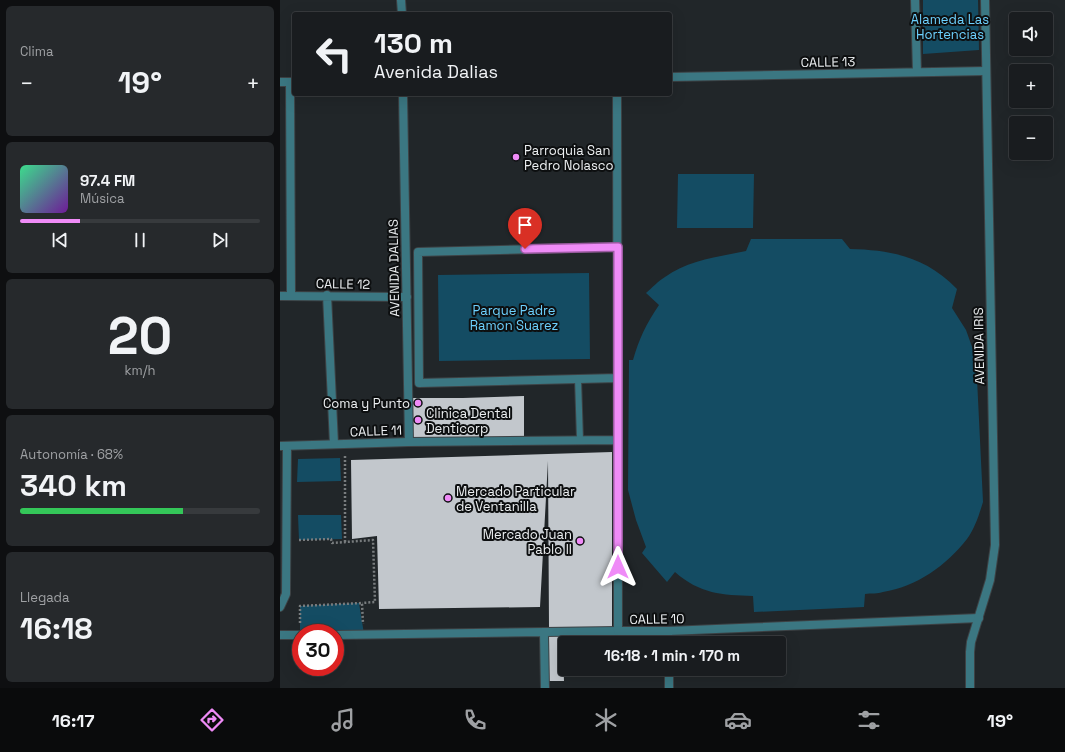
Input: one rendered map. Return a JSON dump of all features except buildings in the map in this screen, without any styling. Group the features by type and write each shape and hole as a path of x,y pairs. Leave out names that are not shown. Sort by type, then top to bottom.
{"street":[{"path":"401,0 402,12"},
{"path":"915,0 917,72"},
{"name":"AVENIDA IRIS","path":"970,688 971,642 990,580 994,545 985,0"},
{"name":"CALLE 13","path":"672,77 986,71"},
{"path":"280,82 292,82 291,296"},
{"name":"AVENIDA DALIAS","path":"403,96 409,442"},
{"path":"617,96 618,631"},
{"name":"AVENIDA DALIAS","path":"578,379 419,383 418,252 618,247"},
{"name":"CALLE 12","path":"280,296 407,297"},
{"path":"327,296 334,444"},
{"path":"578,379 618,378"},
{"name":"CALLE 11","path":"283,446 409,442 618,440"},
{"path":"280,607 286,594 283,446"},
{"name":"CALLE 10","path":"344,635 668,631 979,618"},
{"path":"668,631 668,636"},
{"path":"544,633 545,688"},
{"path":"280,635 292,635"},
{"path":"669,676 669,688"}],"lane":[{"path":"578,379 580,440"}],"path":[{"path":"345,444 345,542"},
{"path":"299,540 331,539 332,543 373,540 375,602 300,606 301,624"},
{"path":"362,603 364,634"}],"green space":[{"name":"Alameda Las Hortencias","path":"923,0 978,0 979,50 923,54"},
{"path":"678,174 754,174 753,228 677,228"},
{"path":"751,239 842,239 850,249 880,251 908,257 933,269 957,289 952,308 966,330 976,358 983,502 970,535 950,558 919,580 881,593 865,594 864,607 754,612 753,596 721,594 702,589 693,585 675,572 667,582 642,553 646,547 636,520 628,490 629,360 633,360 643,332 659,305 646,293 662,279 683,267 704,260 746,251"},
{"name":"Parque Padre Ramon Suarez","path":"589,273 590,359 439,361 438,275"},
{"path":"340,458 341,481 297,482 298,459"},
{"path":"298,515 341,515 342,539 299,540"},
{"path":"359,603 364,634 344,634 344,624 300,624 300,606"}],"place":[{"name":"Parroquia San Pedro Nolasco","path":"516,157"},
{"name":"Coma y Punto","path":"418,403"},
{"name":"Clinica Dental Denticorp","path":"418,420"},
{"name":"Mercado Particular de Ventanilla","path":"448,498"},
{"name":"Mercado Juan Pablo II","path":"580,541"}],"route":[{"path":"525,249 618,247 618,567"}]}
